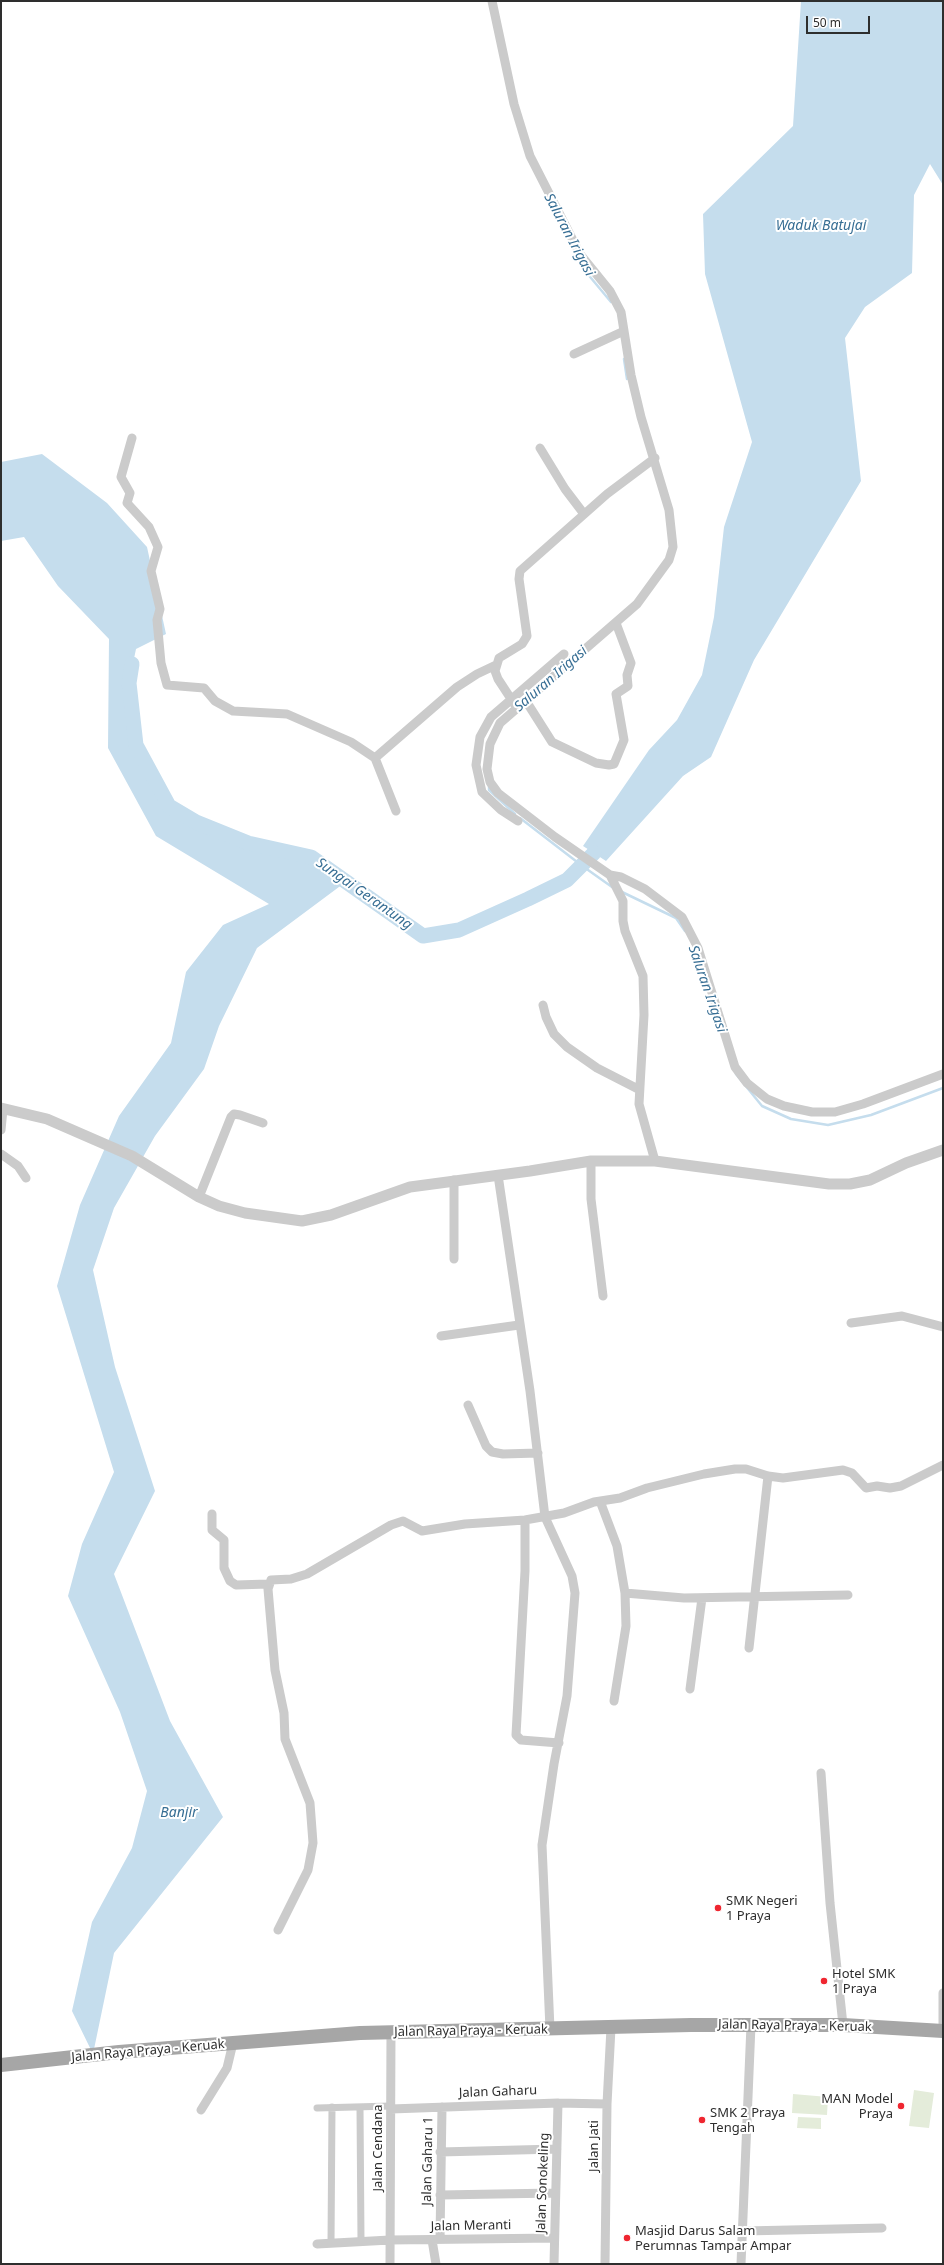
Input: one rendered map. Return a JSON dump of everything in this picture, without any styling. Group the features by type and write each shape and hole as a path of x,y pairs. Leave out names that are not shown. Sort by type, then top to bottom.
{"main road":[{"name":"Jalan Raya Praya - Keruak","path":"1,2065 233,2043 391,2032 751,2025 843,2025 943,2031"}],"street":[{"path":"492,1 514,104 530,156 580,254 617,302 621,332 634,389 652,460 669,510 672,536 672,554 666,566 640,600 616,623 526,701 514,704"},
{"path":"574,354 621,332"},
{"path":"132,438 121,477 130,493 128,503 149,527 158,547 151,571 160,609 156,620 161,663 167,684 204,688 215,701 234,711 287,714 351,742 375,758 396,811"},
{"path":"540,448 565,489 584,514"},
{"path":"375,758 457,687 477,674 496,665 502,655 522,644 528,636 519,579 520,571 584,514 652,460"},
{"path":"526,701 552,742 596,763 609,765 614,764 624,740 616,694 628,686 627,675 631,663 616,623"},
{"path":"518,821 490,782 488,760 490,744 496,728 514,704 564,654"},
{"path":"496,665 498,679 514,704"},
{"path":"506,806 608,873 621,877 645,889 682,917 698,948 735,1067 747,1083 767,1099 784,1106 812,1112 835,1112 864,1104 943,1074"},
{"path":"608,873 623,901 624,927 639,965 644,986 642,1052 638,1089 642,1120 655,1161"},
{"path":"543,1005 546,1017 554,1034 567,1047 596,1068 638,1089"},
{"path":"1,1130 2,1108 47,1119 132,1156 200,1197 219,1206 245,1213 302,1220 341,1212 410,1187 591,1161 655,1161 829,1184 850,1184 870,1180 906,1163 943,1150"},
{"path":"200,1197 231,1117 234,1114 240,1115 263,1123"},
{"path":"1,1154 18,1166 26,1178"},
{"path":"591,1161 591,1199 603,1296"},
{"path":"498,1175 538,1453 545,1517 572,1576 575,1593 567,1696 542,1845 550,2029"},
{"path":"454,1180 454,1260"},
{"path":"851,1323 902,1316 943,1327"},
{"path":"441,1336 519,1325"},
{"path":"468,1405 486,1446 492,1452 503,1454 538,1453"},
{"path":"212,1514 212,1530 224,1540 224,1568 230,1581 236,1584 268,1584 273,1580 291,1579 307,1574 399,1522 406,1522 415,1529 422,1531 465,1524 525,1520 545,1517 600,1501 620,1498 647,1488 704,1474 741,1469 768,1476 799,1477 843,1470 852,1473 864,1487 890,1488 901,1486 943,1465"},
{"path":"749,1648 768,1476"},
{"path":"600,1501 617,1546 625,1593 626,1626 614,1701"},
{"path":"525,1520 525,1571 516,1735 521,1740 559,1743"},
{"path":"268,1584 275,1670 284,1717 286,1743 298,1768 310,1803 312,1843 308,1870 278,1930"},
{"path":"625,1593 702,1598 848,1595"},
{"path":"690,1690 702,1598"},
{"path":"821,1773 830,1903 843,2025"},
{"path":"943,1993 943,2031"},
{"path":"741,2264 744,2231 751,2025"},
{"name":"Jalan Jati","path":"605,2264 607,2104 611,2028"},
{"name":"Jalan Cendana","path":"390,2264 391,2032"},
{"path":"201,2110 226,2070 233,2043"},
{"name":"Jalan Gaharu","path":"391,2107 442,2107 558,2103 607,2104"},
{"name":"Jalan Sonokeling","path":"554,2264 558,2103"},
{"path":"332,2107 332,2243"},
{"path":"360,2107 361,2241"},
{"path":"317,2108 391,2107"},
{"name":"Jalan Gaharu 1","path":"436,2264 436,2240 440,2195 442,2107"},
{"path":"440,2152 557,2149"},
{"path":"440,2195 555,2193"},
{"path":"744,2231 882,2228"},
{"name":"Jalan Meranti","path":"318,2244 390,2240 554,2238"}],"green space":[{"path":"914,2090 934,2093 929,2128 909,2126"},
{"path":"793,2094 828,2097 827,2115 792,2113"},
{"path":"798,2117 821,2118 821,2129 797,2128"}],"water":[{"name":"Waduk Batujai","path":"801,1 943,1 943,185 930,164 914,195 912,273 865,307 845,338 861,481 754,660 711,757 683,776 606,861 583,846 649,750 677,720 702,675 714,617 724,527 752,442 705,274 703,214 793,126"},
{"name":"Banjir","path":"42,454 107,503 147,547 166,634 136,649 129,683 136,745 169,806 196,822 248,843 311,857 347,881 257,948 219,1026 204,1069 155,1136 114,1208 93,1270 115,1367 155,1491 114,1574 170,1721 223,1817 114,1953 93,2054 72,2011 92,1922 132,1848 147,1791 120,1712 68,1596 82,1544 114,1472 57,1286 80,1205 119,1116 171,1043 186,972 223,925 269,904 156,836 108,748 109,639 58,586 24,537 1,541 1,462"}],"waterway":[{"name":"Saluran Irigasi","path":"581,261 586,272 611,302"},
{"name":"Saluran Irigasi","path":"624,359 627,379"},
{"name":"Sungai Gerantung","path":"132,664 129,683 136,745 169,806 196,822 248,843 311,857 423,936 459,930 528,899 567,880 594,853"},
{"name":"Saluran Irigasi","path":"489,786 489,790 515,814"},
{"name":"Saluran Irigasi","path":"520,818 612,887"},
{"name":"Saluran Irigasi","path":"622,892 676,918 685,931"},
{"name":"Saluran Irigasi","path":"736,1074 762,1106 791,1119 828,1125 871,1115 943,1088"}],"place":[{"name":"SMK Negeri 1 Praya","path":"718,1908"},
{"name":"Hotel SMK 1 Praya","path":"824,1981"},
{"name":"MAN Model Praya","path":"901,2106"},
{"name":"SMK 2 Praya Tengah","path":"702,2120"},
{"name":"Masjid Darus Salam Perumnas Tampar Ampar","path":"627,2238"}]}
